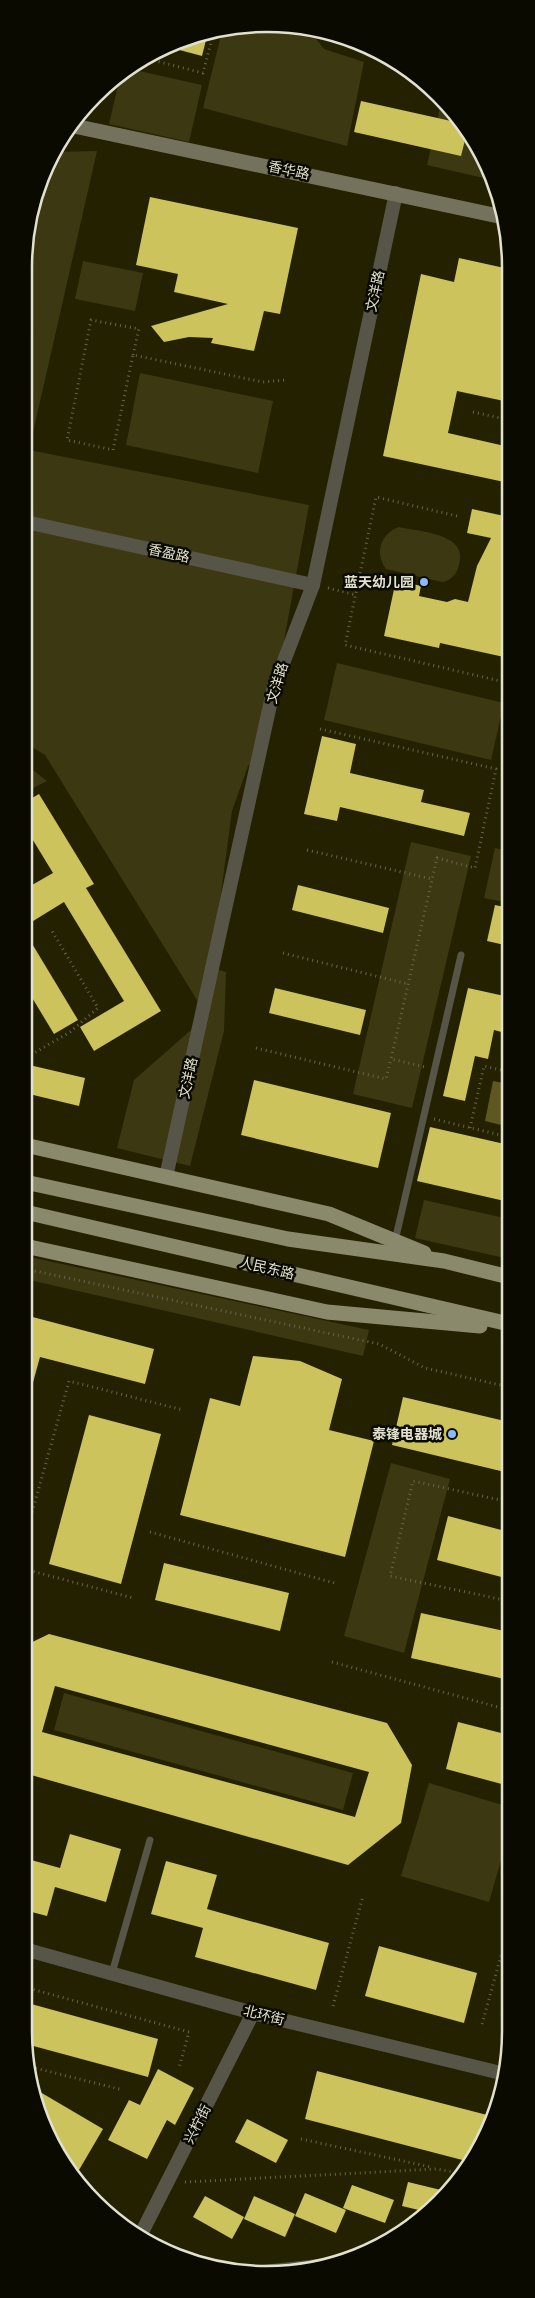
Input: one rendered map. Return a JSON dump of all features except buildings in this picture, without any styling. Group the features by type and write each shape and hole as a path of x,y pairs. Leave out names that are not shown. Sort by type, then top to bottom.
{"main road":[{"path":"32,1141 53,1151"},
{"path":"32,1146 329,1214 444,1262"},
{"path":"32,1184 288,1239 444,1262 502,1275"},
{"name":"人民东路","path":"32,1214 502,1324"},
{"path":"32,1248 327,1312 502,1325"}],"street":[{"name":"香华路","path":"79,127 396,192 496,215"},
{"name":"文洋路","path":"166,1177 274,688 313,585 396,192"},
{"name":"香盈路","path":"32,523 313,585"},
{"name":"北环街","path":"32,1951 253,2013 498,2072"},
{"name":"兴柠街","path":"143,2230 253,2013"}],"lane":[{"path":"395,1241 461,955"},
{"path":"112,1974 150,1840"}],"path":[{"path":"156,61 203,73 212,40"},
{"path":"91,320 139,329 133,354 113,450 67,440 91,320"},
{"path":"133,354 263,382 286,380"},
{"path":"473,412 502,418"},
{"path":"457,516 376,497 345,645 502,681"},
{"path":"313,585 356,594"},
{"path":"256,1048 386,1079 437,858 475,868 496,769 320,729"},
{"path":"307,850 432,879"},
{"path":"32,1051 34,1053 70,1032 98,1008 52,930"},
{"path":"283,953 408,984"},
{"path":"391,1059 435,1070"},
{"path":"470,1128 484,1066 502,1070"},
{"path":"424,1117 502,1135"},
{"path":"32,1270 379,1344 425,1368 502,1385"},
{"path":"32,1513 69,1381 183,1410"},
{"path":"502,1500 413,1481 390,1576 502,1600"},
{"path":"150,1532 338,1584"},
{"path":"32,1571 133,1598"},
{"path":"332,1662 502,1708"},
{"path":"333,2006 364,1896"},
{"path":"482,2024 502,1951"},
{"path":"32,1989 189,2032 179,2068"},
{"path":"36,2068 124,2090"},
{"path":"301,2139 455,2172"},
{"path":"166,2183 436,2169"}],"shaded area":[{"path":"268,32 313,37 324,49 364,62 347,146 203,108 220,37"},
{"path":"139,71 202,85 189,142 109,124 118,87"},
{"path":"440,108 463,137 485,178 427,165"},
{"path":"97,151 32,437 33,252 37,222 45,192 63,152"},
{"path":"83,261 143,273 135,311 75,299"},
{"path":"140,373 273,401 258,473 126,445"},
{"path":"32,451 309,505 283,646 289,667 258,758 248,766 232,811 211,968 226,972 224,1031 190,1166 117,1148 134,1080 207,1016 45,755 32,747"},
{"path":"399,527 431,533 451,541 458,548 460,556 456,573 450,579 442,582 386,569 380,557 381,544 388,534"},
{"path":"337,663 502,703 502,712 491,760 324,720"},
{"path":"32,769 47,781 32,788"},
{"path":"411,842 471,856 412,1108 353,1094"},
{"path":"495,848 502,850 502,902 484,898"},
{"path":"493,1081 502,1083 502,1125 485,1121"},
{"path":"424,1200 502,1217 502,1257 415,1238"},
{"path":"32,1258 369,1330 363,1356 32,1281"},
{"path":"391,1463 450,1479 404,1653 344,1636"},
{"path":"64,1693 353,1773 343,1810 54,1730"},
{"path":"429,1783 502,1805 502,1857 489,1902 401,1876"}],"place":[{"name":"蓝天幼儿园","path":"424,582"},
{"name":"泰锋电器城","path":"452,1434"}]}
